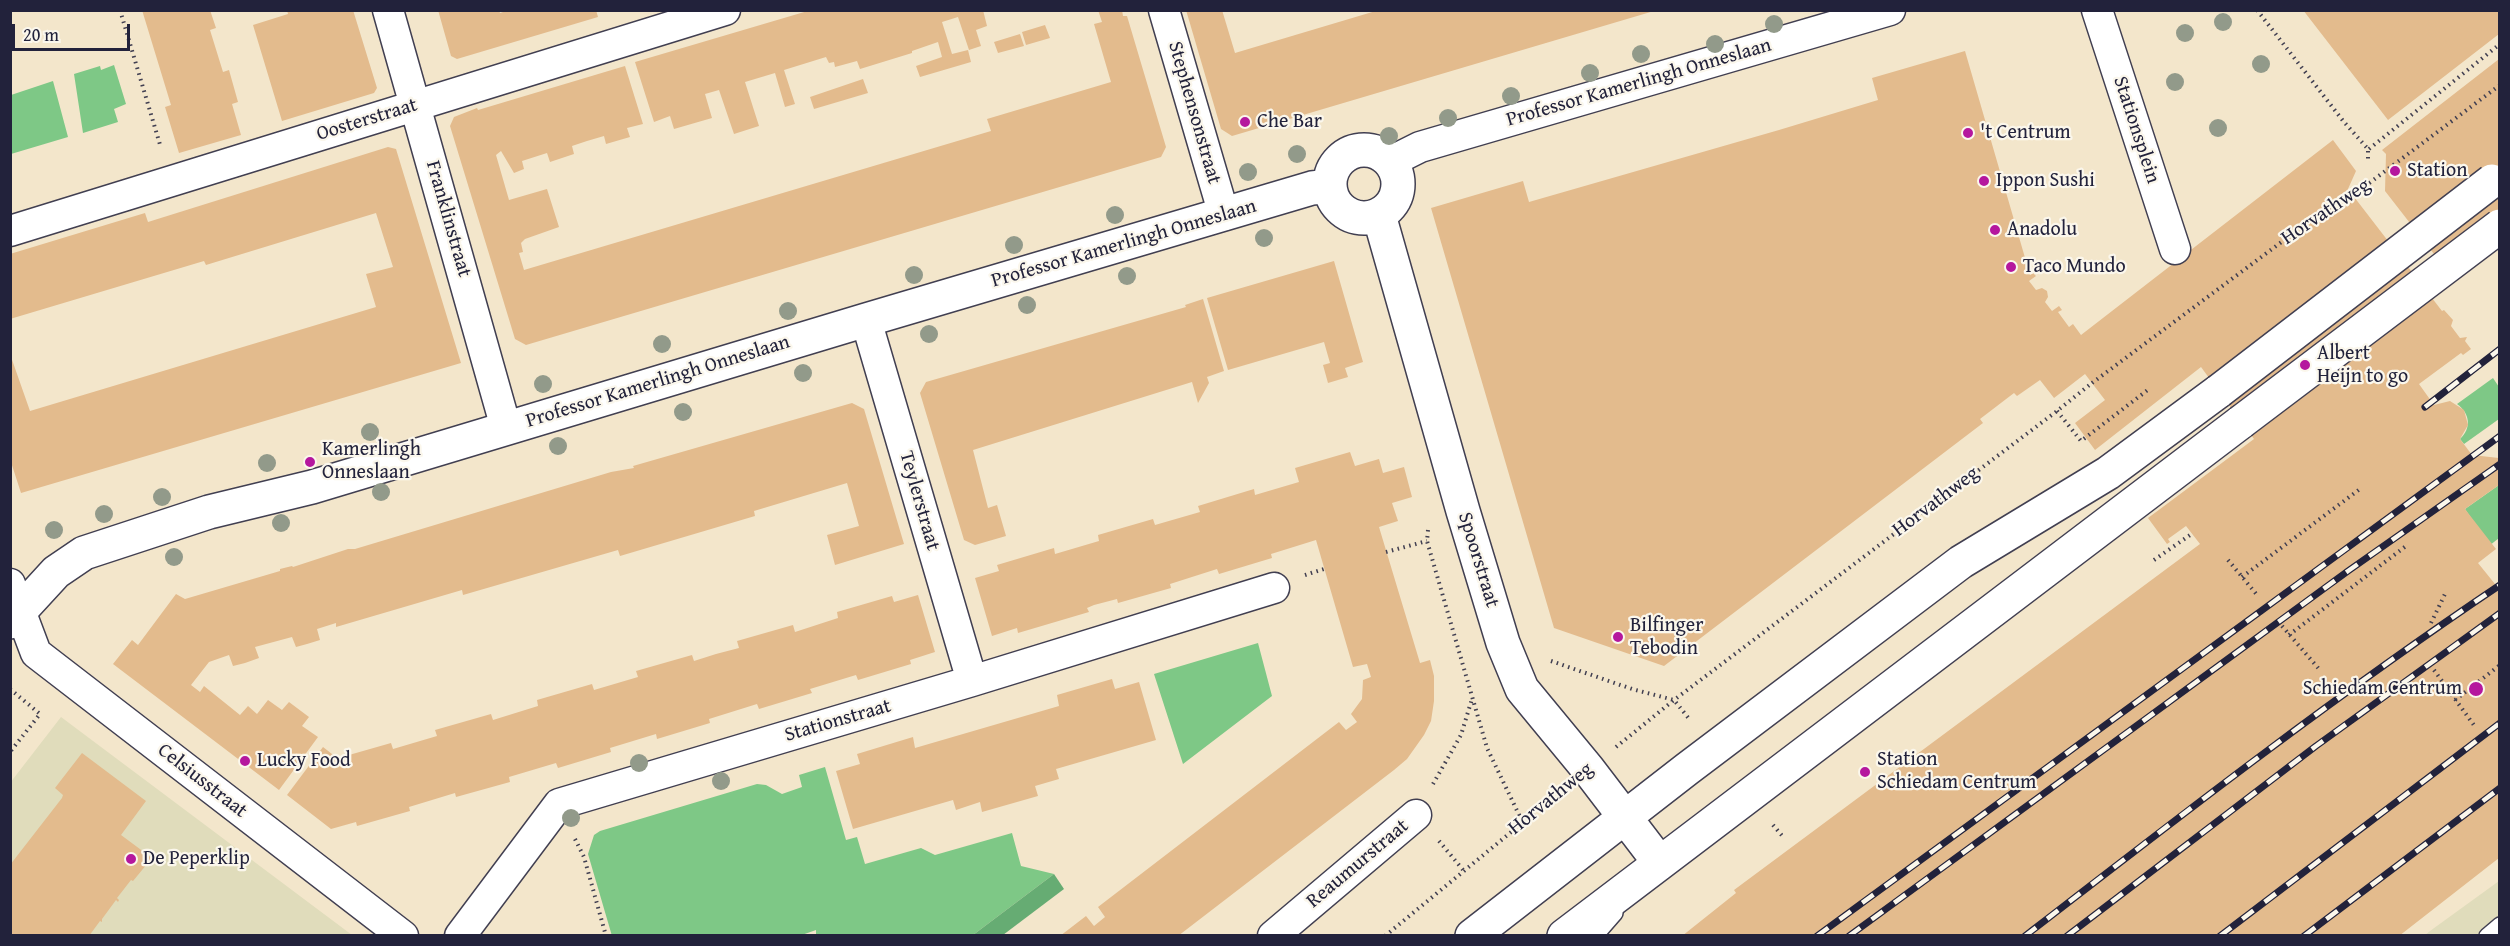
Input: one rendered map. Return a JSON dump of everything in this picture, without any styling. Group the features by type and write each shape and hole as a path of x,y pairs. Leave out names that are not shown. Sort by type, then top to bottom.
{"main road":[{"path":"1357,150 1369,150 1381,154 1390,162 1396,171 1398,191 1388,210 1368,219 1346,214 1332,198 1331,174 1346,156 1357,150"},
{"path":"1472,936 1687,769 1961,562 2108,473 2219,391 2499,175"},
{"name":"Professor Kamerlingh Onneslaan","path":"13,606 84,553 209,512 312,488 866,320 1312,188 1330,186"},
{"name":"Spoorstraat","path":"1379,215 1463,511 1503,643 1522,689 1588,769 1659,862"},
{"path":"1564,936 2499,226"}],"street":[{"name":"Franklinstraat","path":"388,10 506,428"},
{"name":"Oosterstraat","path":"10,231 725,10"},
{"name":"Stephensonstraat","path":"1164,10 1224,215"},
{"name":"Professor Kamerlingh Onneslaan","path":"1390,162 1420,147 1890,10"},
{"name":"Stationsplein","path":"2097,10 2175,249"},
{"name":"Teylerstraat","path":"866,320 972,681"},
{"name":"Stationstraat","path":"460,936 559,804 1274,588"},
{"name":"Celsiusstraat","path":"13,606 36,653 403,936"},
{"name":"Reaumurstraat","path":"1273,936 1416,815"}],"lane":[{"path":"1595,936 1659,862"},
{"path":"2487,936 2499,925"}],"path":[{"path":"120,10 171,180"},
{"path":"2257,10 2344,122 2368,149 2368,161"},
{"path":"2368,149 2499,44"},
{"name":"Horvathweg","path":"1385,936 1674,700 2092,383 2307,223 2360,190 2499,85"},
{"path":"2057,411 2080,441 2149,389"},
{"path":"2242,577 2360,489"},
{"path":"2154,560 2193,533"},
{"path":"1386,552 1427,541"},
{"path":"2289,635 2406,546"},
{"path":"2228,560 2258,596"},
{"path":"2431,623 2445,594"},
{"path":"2282,626 2319,669"},
{"path":"1550,660 1632,689 1674,700"},
{"path":"2455,700 2499,666"},
{"path":"2434,670 2476,728"},
{"path":"10,689 40,714 10,752"},
{"path":"1416,815 1461,735 1473,698"},
{"path":"548,818 574,837 584,857 606,936"}],"shaded area":[{"name":"De Peperklip","path":"61,717 352,935 11,935 10,783"},
{"path":"2499,881 2499,935 2424,936 2430,931"}],"green space":[{"path":"114,65 126,104 114,109 118,122 83,133 74,74 100,66 101,70"},
{"path":"53,81 68,137 11,154 11,95"},
{"path":"2493,378 2499,387 2499,419 2464,444 2460,439 2464,435 2468,421 2465,412 2457,404"},
{"path":"2499,485 2499,538 2489,546 2465,509"},
{"path":"1258,643 1272,696 1183,764 1154,674"},
{"path":"825,767 846,840 857,837 865,864 921,848 935,855 1012,833 1021,866 1054,874 973,935 816,936 816,930 799,936 612,936 588,854 594,835 600,831 757,784 766,785 782,794 802,787 799,775"},
{"path":"1054,874 1064,889 1003,935 973,935"}],"building":[{"path":"142,10 210,10 216,28 210,30 223,72 229,70 238,102 232,104 241,135 179,153 165,107 171,105"},
{"path":"287,10 353,10 377,88 374,93 282,121 253,25 288,14"},
{"path":"438,10 499,10 500,13 509,10 596,10 598,17 457,59 451,56"},
{"path":"811,10 983,10 987,26 976,30 981,46 969,50 958,17 942,22 952,54 968,50 971,62 920,77 916,66 942,57 938,42 912,51 912,53 860,69 857,61 835,67 834,62 829,63 826,57 784,70 795,104 785,107 775,73 745,82 759,126 734,134 719,90 705,94 712,118 674,129 670,116 654,122 635,62"},
{"path":"1098,10 1122,10 1123,16 1127,16 1166,147 1161,157 526,345 515,339 450,126 454,117 477,108 478,110 625,66 643,124 627,128 630,137 606,144 604,136 587,141 572,146 574,154 550,162 547,153 522,161 524,169 514,173 501,151 496,155 509,200 547,189 559,227 525,239 521,243 523,252 519,253 524,270 991,131 987,119 1111,82 1094,24 1102,22"},
{"path":"1186,10 1222,10 1235,53 1379,10 1654,11 1232,136 1221,129"},
{"path":"2303,10 2499,10 2499,34 2388,120"},
{"path":"1045,25 1050,38 1026,45 1022,32"},
{"path":"1020,34 1024,46 998,53 994,42"},
{"path":"1965,51 2030,275 2033,273 2036,276 2029,281 2036,290 2042,288 2047,291 2048,297 2045,302 2052,311 2059,306 2062,310 2058,312 2069,327 2073,324 2081,335 2333,140 2356,171 2348,189 2442,311 2444,310 2453,320 2451,326 2460,338 2467,337 2465,341 2471,349 2463,355 2461,353 2419,384 2434,405 2450,401 2464,410 2468,425 2460,439 2472,455 2499,458 2499,485 2465,509 2496,549 2478,563 2499,589 2499,858 2399,936 1682,936 1736,893 1734,890 2200,544 2186,526 2168,539 2170,542 2167,544 2148,518 2254,439 2201,367 2095,450 2075,423 2105,400 2085,374 2054,398 2040,380 2017,396 2014,393 1980,419 1983,423 1664,666 1554,628 1431,208 1523,181 1529,202 1779,130 1878,100 1872,78"},
{"path":"2499,59 2499,232 2448,272 2385,191 2386,154 2382,150"},
{"path":"863,79 868,93 814,109 810,97"},
{"path":"388,147 396,149 461,363 21,493 10,459 10,354 30,411 376,307 366,274 393,267 376,213 206,265 204,261 10,319 10,254 145,213 148,222"},
{"path":"1334,261 1363,362 1345,368 1348,377 1328,383 1323,365 1330,363 1324,342 1228,370 1207,298"},
{"path":"1203,299 1224,371 1207,377 1209,383 1198,403 1192,382 973,450 988,508 997,505 1006,536 975,545 964,540 920,393 926,382 1186,307 1185,305"},
{"path":"852,403 864,409 904,544 835,565 827,535 859,526 847,483 754,511 755,516 620,556 618,550 463,595 462,590 336,627 336,623 317,629 320,640 307,644 296,647 292,637 255,647 259,658 245,663 233,666 229,655 209,662 191,685 200,692 204,686 240,715 248,706 257,714 268,700 282,710 289,702 309,717 302,726 318,737 279,790 113,664 132,640 138,645 176,594 185,599 348,549 355,549"},
{"path":"1350,452 1355,466 1379,459 1383,473 1404,467 1412,497 1392,503 1398,521 1379,527 1420,663 1430,660 1434,676 1431,721 1424,735 1407,759 1394,770 1178,936 1060,936 1086,916 1094,926 1105,917 1098,907 1339,722 1346,730 1357,722 1351,714 1362,699 1363,680 1371,677 1367,664 1353,667 1316,540 1271,554 1272,558 1219,574 1217,569 1170,584 1171,588 1118,603 1117,599 1094,605 1087,608 1089,612 1018,633 1017,628 992,636 975,578 999,571 997,565 1054,548 1055,554 1099,541 1098,535 1153,519 1155,525 1200,512 1198,506 1254,489 1255,495 1299,482 1295,468"},
{"path":"918,595 935,652 910,660 911,664 858,680 856,675 810,689 812,693 759,709 757,704 709,719 710,723 657,739 656,734 610,748 611,752 558,768 556,763 509,777 510,782 456,797 455,793 409,807 410,811 357,826 356,822 331,829 287,795 323,747 341,761 342,757 391,743 393,749 437,736 435,730 491,714 493,720 538,706 537,700 592,684 594,690 638,677 636,671 692,655 694,661 739,648 737,641 793,625 795,632 838,618 837,612 892,596 894,602"},
{"path":"1112,679 1115,689 1139,682 1156,740 1056,769 1059,779 1035,786 1038,796 982,812 980,802 956,810 953,800 853,829 836,771 860,764 857,754 913,737 915,748 1059,706 1057,695"},
{"path":"82,753 146,801 121,835 152,858 133,881 131,880 117,898 118,902 116,900 102,922 100,921 89,936 10,936 10,865 62,798 63,795 55,788"}],"railway":[{"path":"2425,407 2500,349"},
{"path":"1817,936 2500,436"},
{"path":"1849,936 2348,571 2500,464"},
{"path":"2025,936 2200,801 2378,669 2500,585"},
{"path":"2067,936 2316,746 2500,613"},
{"path":"2220,936 2500,723"},
{"path":"2304,936 2500,788"}],"place":[{"name":"Che Bar","path":"1245,122"},
{"name":"'t Centrum","path":"1968,133"},
{"name":"Station","path":"2395,171"},
{"name":"Ippon Sushi","path":"1984,181"},
{"name":"Anadolu","path":"1995,230"},
{"name":"Taco Mundo","path":"2011,267"},
{"name":"Albert Heijn to go","path":"2305,365"},
{"name":"Kamerlingh Onneslaan","path":"310,462"},
{"name":"Bilfinger Tebodin","path":"1618,637"},
{"name":"Schiedam Centrum","path":"2476,689"},
{"name":"Lucky Food","path":"245,761"},
{"name":"Station Schiedam Centrum","path":"1865,772"},
{"name":"De Peperklip","path":"131,859"}]}
